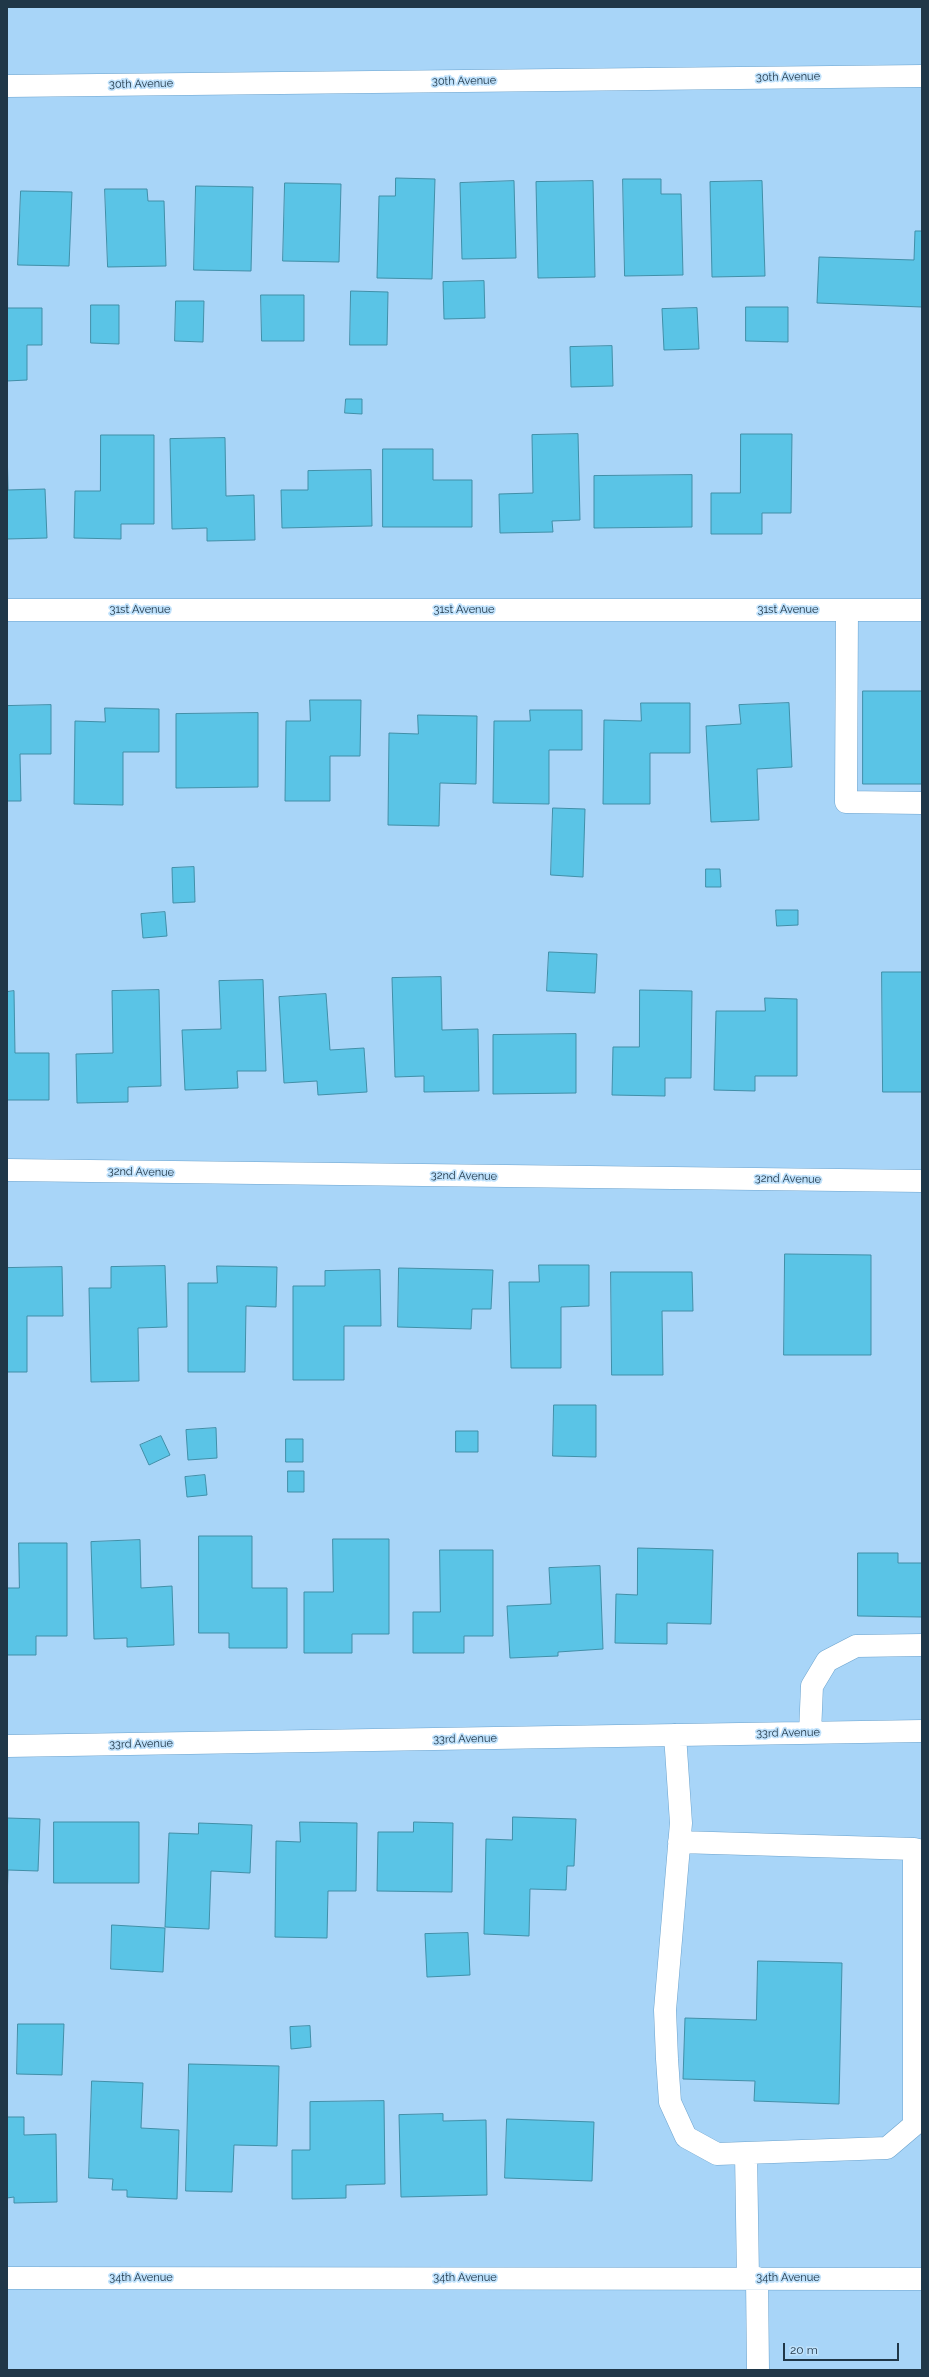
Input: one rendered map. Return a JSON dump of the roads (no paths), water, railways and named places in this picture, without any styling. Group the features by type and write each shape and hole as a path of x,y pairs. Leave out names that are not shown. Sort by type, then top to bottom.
{"street":[{"name":"30th Avenue","path":"7,86 922,76"},
{"name":"31st Avenue","path":"7,610 922,610"},
{"path":"847,610 846,802 922,803"},
{"name":"32nd Avenue","path":"7,1170 922,1181"},
{"path":"810,1733 812,1686 827,1661 856,1646 922,1645"},
{"name":"33rd Avenue","path":"7,1746 922,1731"},
{"path":"675,1735 681,1822 679,1842 665,2010 670,2102 686,2137 717,2154 887,2148 914,2125 918,1850 679,1842"},
{"path":"746,2153 758,2370"},
{"name":"34th Avenue","path":"7,2278 922,2279"}]}
